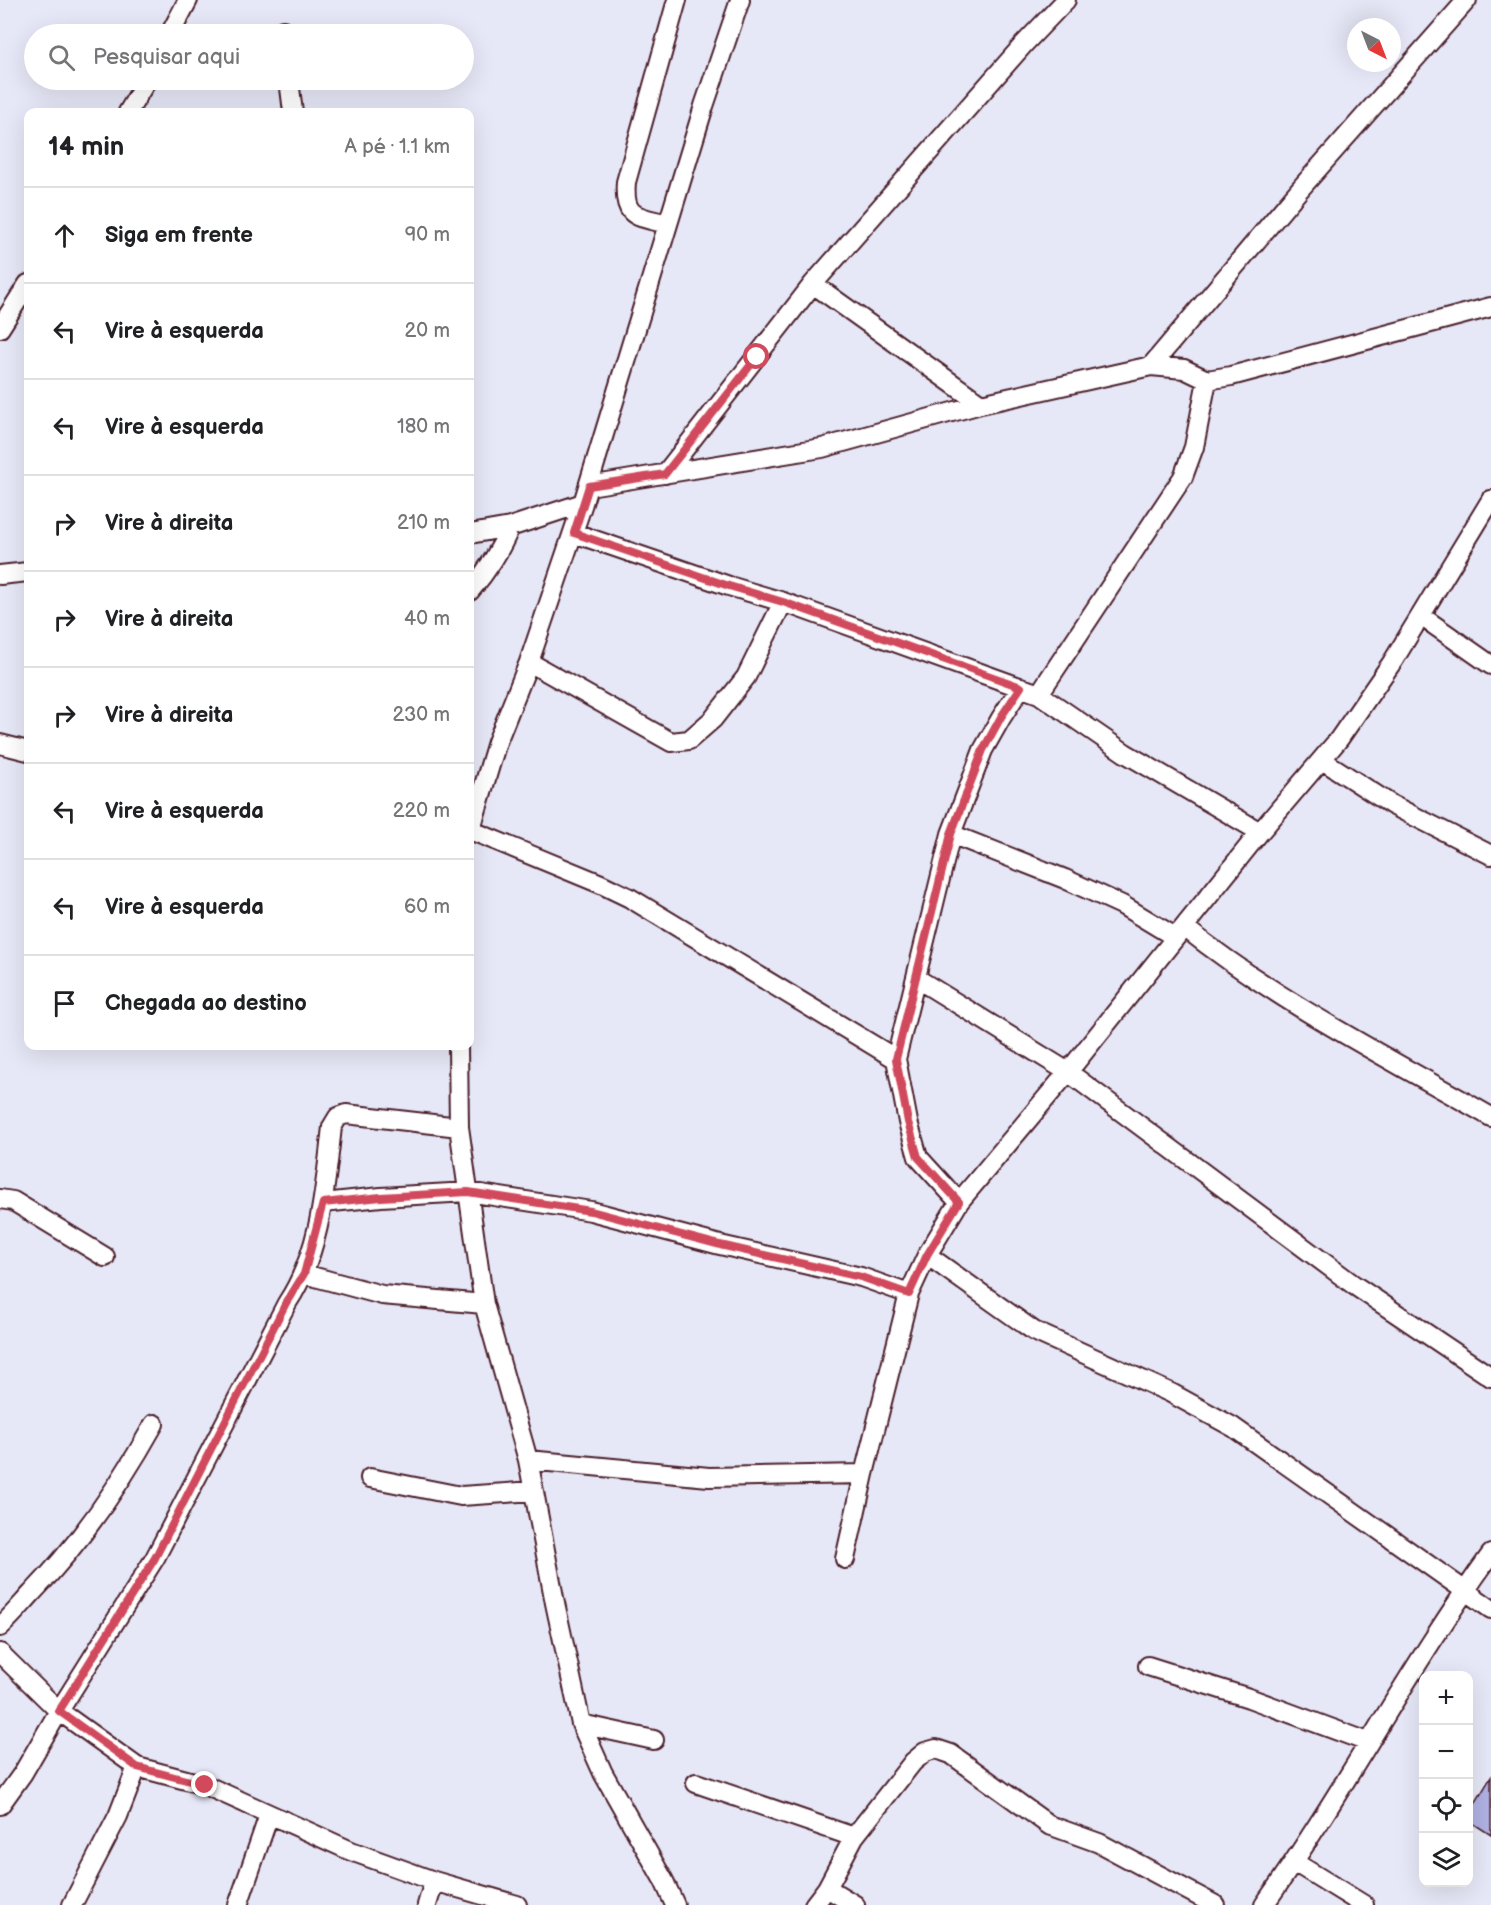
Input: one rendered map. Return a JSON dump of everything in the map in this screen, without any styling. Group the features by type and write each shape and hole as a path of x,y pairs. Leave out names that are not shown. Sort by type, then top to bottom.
{"street":[{"path":"175,24 188,0"},
{"path":"668,224 636,216 628,209 625,200 626,182 677,0"},
{"path":"474,817 496,742 529,662 584,503 668,224 740,0"},
{"path":"665,474 813,284 1024,44 1066,0"},
{"path":"1151,366 1300,189 1467,0"},
{"path":"130,108 141,90"},
{"path":"290,90 292,108"},
{"path":"813,284 981,404"},
{"path":"589,486 822,448 981,404 1151,366 1184,369 1207,380 1254,371 1491,307"},
{"path":"0,328 22,310"},
{"path":"1039,694 1183,477 1194,447 1207,380"},
{"path":"845,1559 909,1294 927,1255 959,1202 1068,1072 1260,832 1354,720 1421,616 1491,500"},
{"path":"474,533 510,527 584,503"},
{"path":"474,586 486,573 502,547 510,527"},
{"path":"574,533 783,602 1039,694 1125,753 1260,832"},
{"path":"0,575 24,572"},
{"path":"529,662 671,742 689,740 713,719 746,677 783,602"},
{"path":"1421,616 1491,665"},
{"path":"959,1202 918,1157 906,1113 896,1059 951,834 983,750 1021,687"},
{"path":"0,744 24,750"},
{"path":"1322,760 1392,805 1491,855"},
{"path":"474,833 630,898 896,1059"},
{"path":"951,834 1065,879 1180,932 1270,989 1491,1117"},
{"path":"916,978 1068,1072 1354,1285 1491,1377"},
{"path":"458,1050 459,1127 484,1304 528,1460 581,1724 603,1773 664,1881 675,1905"},
{"path":"0,1805 23,1773 155,1558 286,1303 304,1274 323,1203 332,1127 338,1117 346,1114 375,1116 459,1127"},
{"path":"323,1203 468,1192 591,1211 720,1245 861,1277 909,1294"},
{"path":"0,1198 13,1201 105,1257"},
{"path":"927,1255 1034,1330 1172,1393 1233,1427 1491,1609"},
{"path":"304,1274 382,1295 484,1304"},
{"path":"0,1627 16,1613 62,1560 120,1481 154,1424"},
{"path":"528,1460 709,1477 864,1474"},
{"path":"370,1478 461,1496 534,1491"},
{"path":"1264,1905 1294,1862 1464,1590 1491,1554"},
{"path":"0,1653 59,1711 137,1767 205,1785 351,1851 435,1881 517,1905"},
{"path":"1148,1666 1259,1701 1368,1742"},
{"path":"581,1724 654,1740"},
{"path":"814,1905 827,1888 854,1837 913,1762 925,1752 936,1749 951,1754 1049,1824 1099,1843 1215,1905"},
{"path":"72,1905 118,1816 137,1767"},
{"path":"696,1783 854,1837"},
{"path":"238,1905 269,1815"},
{"path":"1294,1862 1364,1905"},
{"path":"427,1905 435,1881"},
{"path":"827,1888 855,1905"}],"building":[{"path":"1491,1777 1491,1835 1473,1823 1473,1807"}],"route":[{"path":"205,1785 137,1767 59,1711 155,1558 286,1303 304,1274 323,1203 468,1192 591,1211 720,1245 861,1277 909,1294 927,1255 959,1202 918,1157 902,1096 896,1059 951,834 983,750 1021,687 783,602 574,533 589,486 665,474 757,357"}]}
